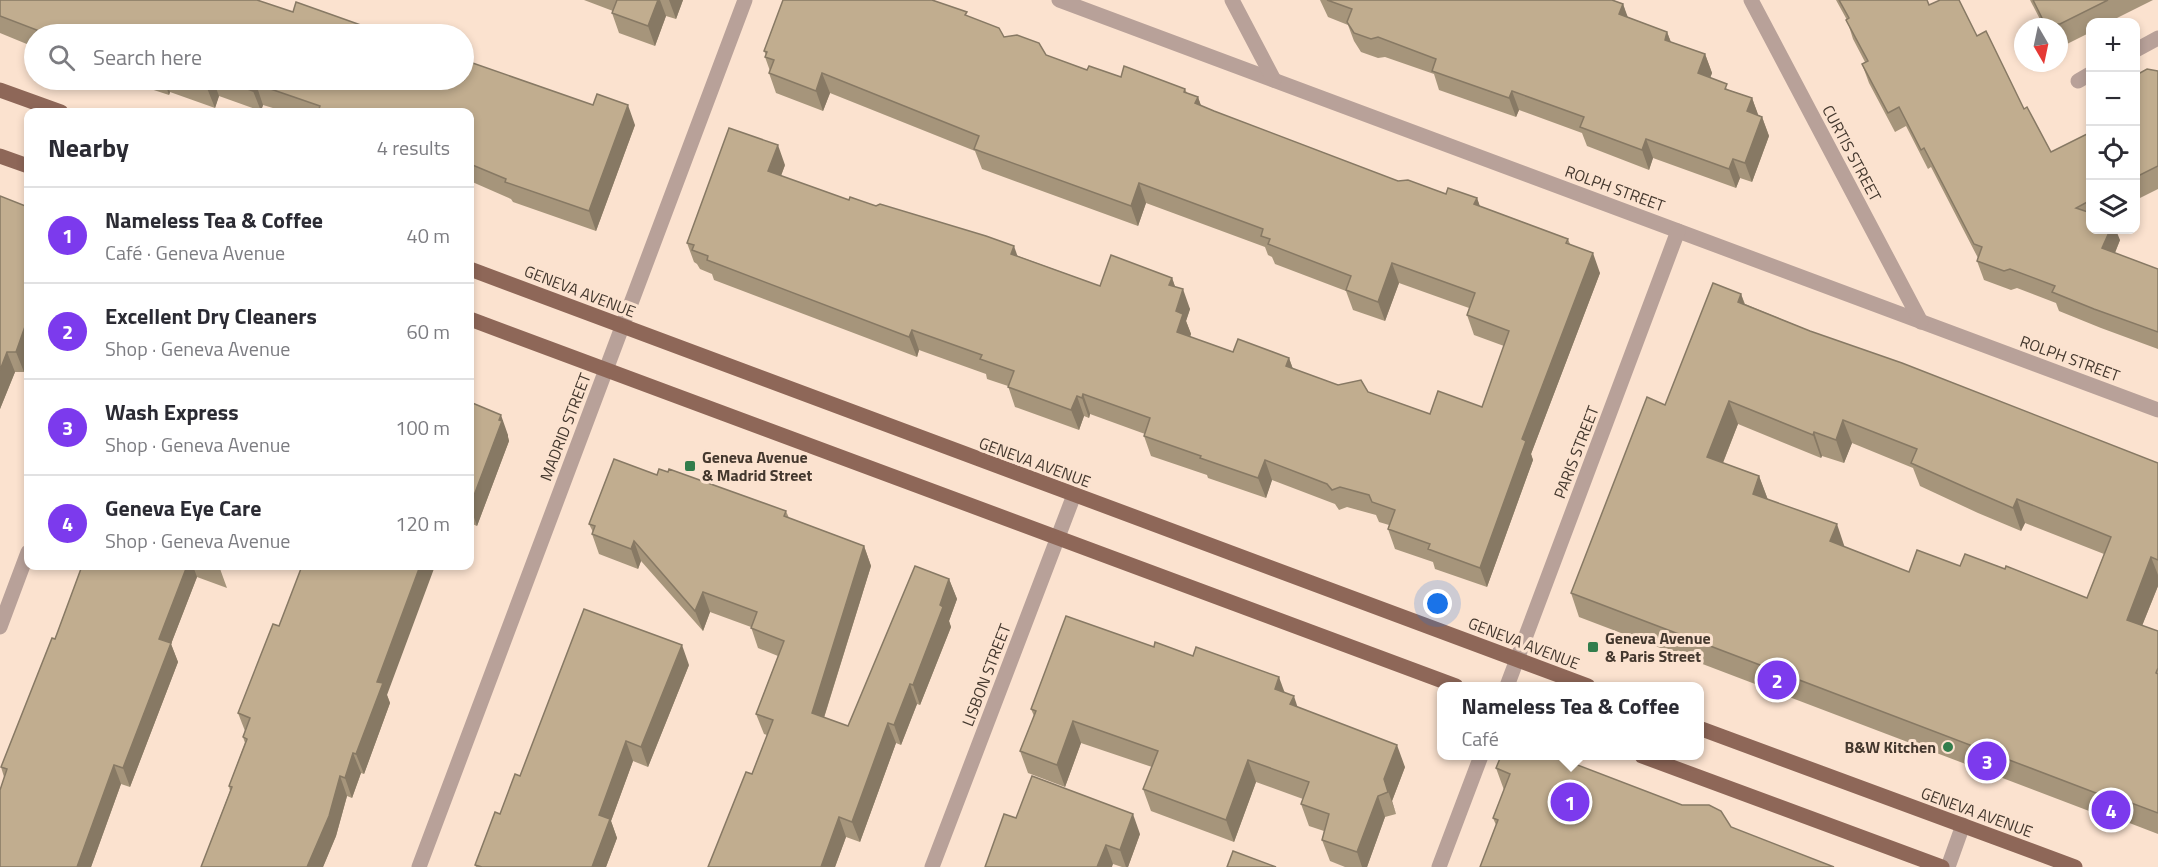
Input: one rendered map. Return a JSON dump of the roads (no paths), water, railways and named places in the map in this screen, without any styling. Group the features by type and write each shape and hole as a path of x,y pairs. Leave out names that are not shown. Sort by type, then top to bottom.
{"main road":[{"path":"0,90 50,108"},
{"path":"0,156 24,165"},
{"name":"GENEVA AVENUE","path":"474,271 1575,682"},
{"path":"474,320 1443,682"},
{"name":"GENEVA AVENUE","path":"1704,730 2074,867"},
{"path":"1653,760 1942,867"}],"street":[{"name":"MADRID STREET","path":"419,867 745,0"},
{"name":"ROLPH STREET","path":"1059,0 2158,410"},
{"path":"1232,0 1274,80"},
{"name":"CURTIS STREET","path":"1751,0 1921,322"},
{"path":"2140,48 2158,38"},
{"name":"PARIS STREET","path":"1509,682 1678,231"},
{"name":"LISBON STREET","path":"932,867 1074,495"},
{"path":"0,627 24,563"},
{"path":"1439,867 1479,760"},
{"path":"1948,867 1963,825"}],"place":[{"name":"Geneva Avenue & Madrid Street","path":"690,466"},
{"name":"Geneva Avenue & Paris Street","path":"1593,647"},
{"name":"Excellent Dry Cleaners","path":"1777,680"},
{"name":"B&W Kitchen","path":"1948,747"},
{"name":"Wash Express","path":"1987,761"},
{"name":"Nameless Tea & Coffee","path":"1570,802"},
{"name":"Geneva Eye Care","path":"2111,810"}]}
